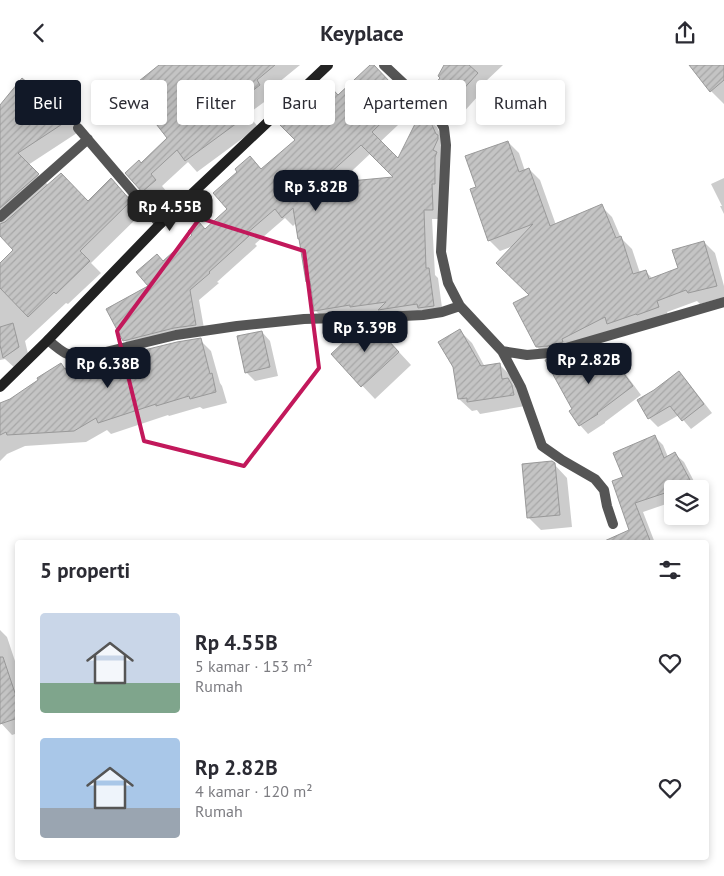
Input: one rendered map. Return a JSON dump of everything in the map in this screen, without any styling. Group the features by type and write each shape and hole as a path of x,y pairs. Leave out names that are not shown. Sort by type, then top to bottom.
{"main road":[{"path":"0,387 160,224 328,65"}],"street":[{"path":"384,65 436,114 444,128 446,145 441,252 448,283 460,306 502,351 521,387 542,446 562,460 596,479 604,490 613,524"},
{"path":"78,128 160,224"},
{"path":"0,217 88,139"},
{"path":"502,351 527,355 550,353 724,302"},
{"path":"48,340 64,353 73,357 85,357 176,335 237,326 304,319 413,315 442,312 460,306"}],"highlighted area":[{"path":"200,218 304,251 319,368 244,466 144,441 117,331"}],"building":[{"path":"159,65 275,65 257,80 260,85 254,90 254,80 177,80 177,125 234,125 185,161 177,150 151,174 156,180 142,192 125,173 139,160 141,163 167,138 157,125 167,125 167,80 140,80"},
{"path":"370,65 374,65 388,80 354,80"},
{"path":"444,65 469,65 478,73 466,86 466,80 438,80 440,78 438,76"},
{"path":"689,65 724,65 724,80 710,92"},
{"path":"15,87 15,125 61,125 18,153 39,174 0,208 0,105"},
{"path":"345,88 345,125 379,125 372,132 398,158 414,125 432,125 438,135 433,150 437,152 435,157 435,184 432,184 433,210 424,210 426,268 429,268 434,306 418,308 417,304 378,310 386,302 314,311 310,281 306,282 293,208 282,218 275,209 246,234 249,236 190,290 196,325 174,328 123,341 106,309 148,286 136,272 157,254 163,261 192,235 188,231 199,222 205,229 227,209 213,193 237,172 235,169 250,156 261,169 295,140 280,125 335,125 335,92 338,95","holes":["361,145 393,177 318,184"]},
{"path":"508,141 519,172 529,168 550,226 602,204 616,238 621,236 633,274 646,270 649,279 678,268 672,250 704,241 717,286 688,293 686,290 657,301 659,307 607,324 605,317 562,339 563,342 536,347 513,303 529,295 496,263 533,224 488,241 470,189 476,187 465,156"},
{"path":"61,173 88,201 111,178 131,201 80,251 90,261 56,294 54,292 28,317 0,288 0,263 13,250 0,236 0,224 5,222"},
{"path":"13,323 19,347 3,358 0,345 0,327"},
{"path":"363,324 373,324 399,352 361,387 331,354"},
{"path":"460,329 481,366 500,363 502,379 508,378 514,395 467,402 467,398 458,399 453,367 438,342"},
{"path":"262,331 270,367 245,373 237,336"},
{"path":"201,338 216,392 190,399 189,396 156,406 156,404 98,423 96,418 74,431 7,435 6,432 0,435 0,403 10,399 38,380 37,378 61,363 65,369"},
{"path":"607,351 633,386 598,414 579,426 569,411 572,409 545,360 570,354 580,372"},
{"path":"679,371 704,404 682,421 670,406 648,419 637,400"},
{"path":"655,435 664,458 675,452 690,480 664,480 664,493 635,503 650,540 607,540 629,530 612,481 623,477 613,453"},
{"path":"552,461 555,463 560,515 527,518 522,464"},
{"path":"0,657 3,657 15,693 15,719 0,724"}]}
